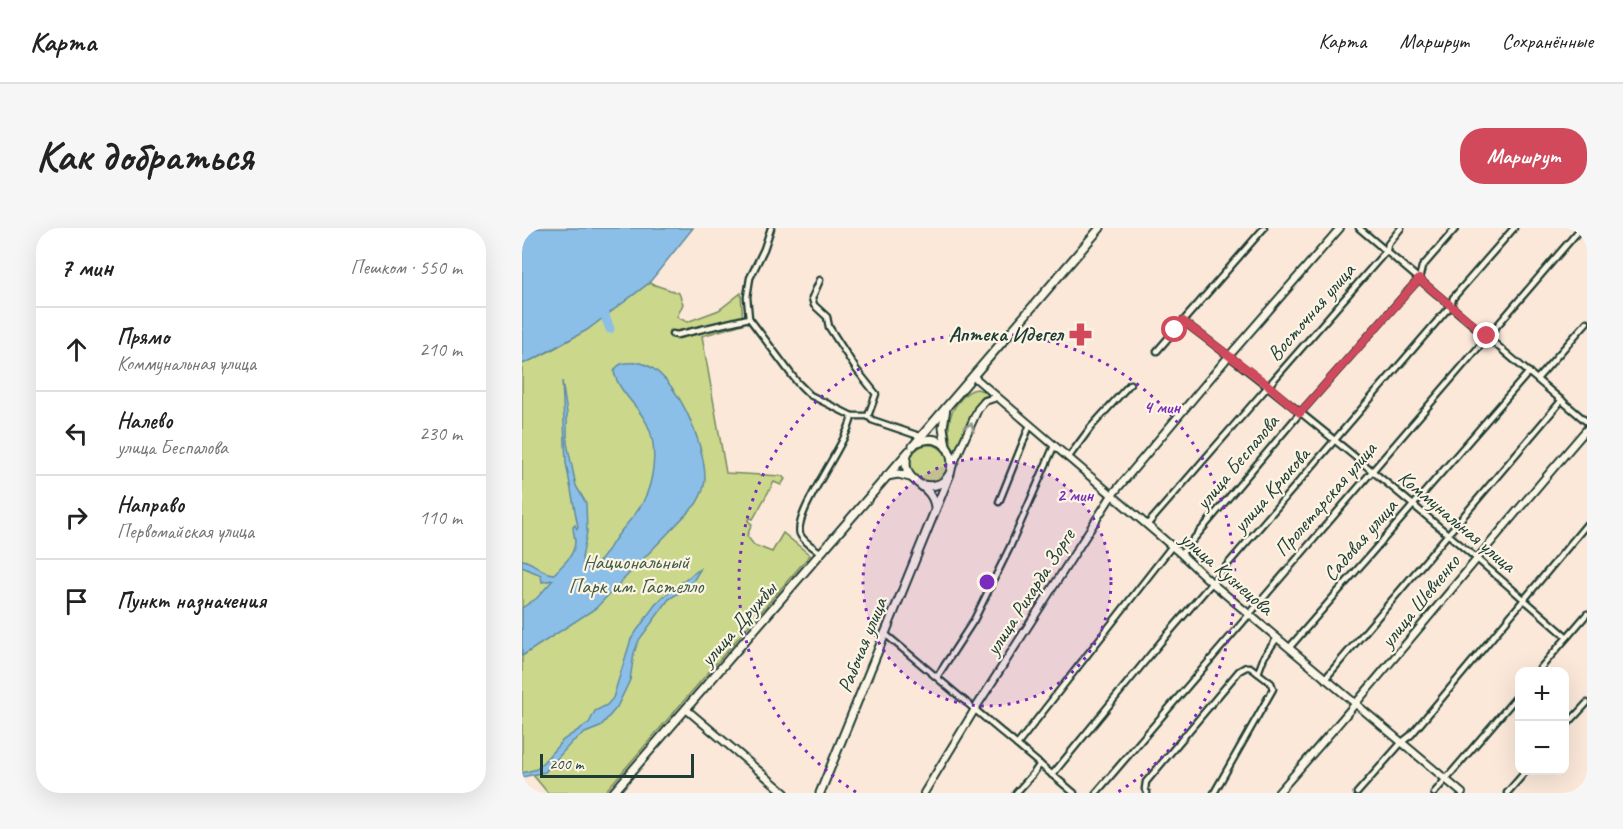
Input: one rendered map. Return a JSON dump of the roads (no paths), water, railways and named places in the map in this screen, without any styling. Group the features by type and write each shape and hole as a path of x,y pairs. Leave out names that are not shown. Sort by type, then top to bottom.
{"main road":[{"path":"910,477 906,464 911,448 924,438 946,407 1100,228"},
{"path":"946,407 943,427 946,447"},
{"path":"922,485 938,484 951,470 952,456 939,441 924,438"},
{"name":"улица Дружбы","path":"613,793 911,448"},
{"name":"Рабочая улица","path":"820,793 951,470"},
{"path":"887,476 898,474 910,477 922,485 933,499 935,510"}],"street":[{"path":"771,228 750,278 747,297 749,318 803,388 821,402 852,416 867,416 872,420 924,438"},
{"path":"1157,351 1264,228"},
{"name":"улица Рихарда Зорге","path":"924,793 1112,495 1340,228"},
{"path":"1359,228 1587,422"},
{"name":"Восточная улица","path":"1147,525 1387,250 1388,244 1401,228"},
{"name":"улица Беспалова","path":"1180,554 1300,413 1419,279 1422,267 1456,228"},
{"name":"улица Крюкова","path":"1052,775 1160,643 1335,442 1451,306 1453,298 1514,228"},
{"name":"Пролетарская улица","path":"1096,793 1581,228"},
{"path":"820,280 812,298 814,305 827,318 829,327 856,369 876,394 867,416"},
{"path":"672,334 677,335 749,318"},
{"name":"Коммунальная улица","path":"1183,321 1268,385 1567,637"},
{"path":"1537,379 1587,322"},
{"name":"Садовая улица","path":"1289,648 1529,372"},
{"name":"улица Кузнецова","path":"973,376 1172,546 1213,584 1462,793"},
{"path":"1068,458 1091,427 1130,384"},
{"path":"951,470 978,409 985,401 997,397"},
{"path":"1325,679 1562,400"},
{"path":"821,553 800,534 801,521 826,467 848,433 852,416"},
{"path":"999,502 1030,425"},
{"name":"улица Шевченко","path":"1278,793 1357,704 1476,558 1587,429"},
{"path":"937,677 974,620 1010,547 1054,446"},
{"path":"1357,793 1402,742 1411,735 1587,524"},
{"path":"1017,745 1172,546"},
{"path":"1542,667 1587,614"},
{"path":"884,633 1074,793"},
{"path":"1258,673 1264,657 1277,638"},
{"path":"1147,793 1146,782 1239,671 1250,667 1271,683 1273,689 1214,793"},
{"path":"1434,793 1515,699"},
{"path":"1569,723 1587,703"},
{"path":"686,709 785,793"},
{"path":"1016,793 1040,764"},
{"path":"1507,793 1523,775"}],"water":[{"path":"522,228 693,228 649,283 587,330 522,364"},
{"path":"641,363 654,369 666,380 686,411 704,464 705,478 702,492 696,504 596,608 522,656 522,608 537,598 553,580 542,582 541,575 522,567 522,560 554,574 572,552 575,542 573,527 575,525 577,529 578,527 566,463 562,381 567,413 567,443 576,486 586,503 587,532 582,558 584,567 589,569 602,559 638,511 650,484 654,454 651,435 644,419 620,387 614,372 622,364"},
{"path":"701,568 690,586 669,599 639,640 634,653 630,680 617,707 600,727 572,742 545,772 522,777 522,773 537,769 563,740 589,723 595,711 607,705 613,698 631,639 655,605"}],"waterway":[{"path":"603,304 610,329"}],"place":[{"name":"Аптека Идегел","path":"1081,334"}],"park label":[{"name":"Национальный Парк им. Гастелло","path":"636,574"}]}
